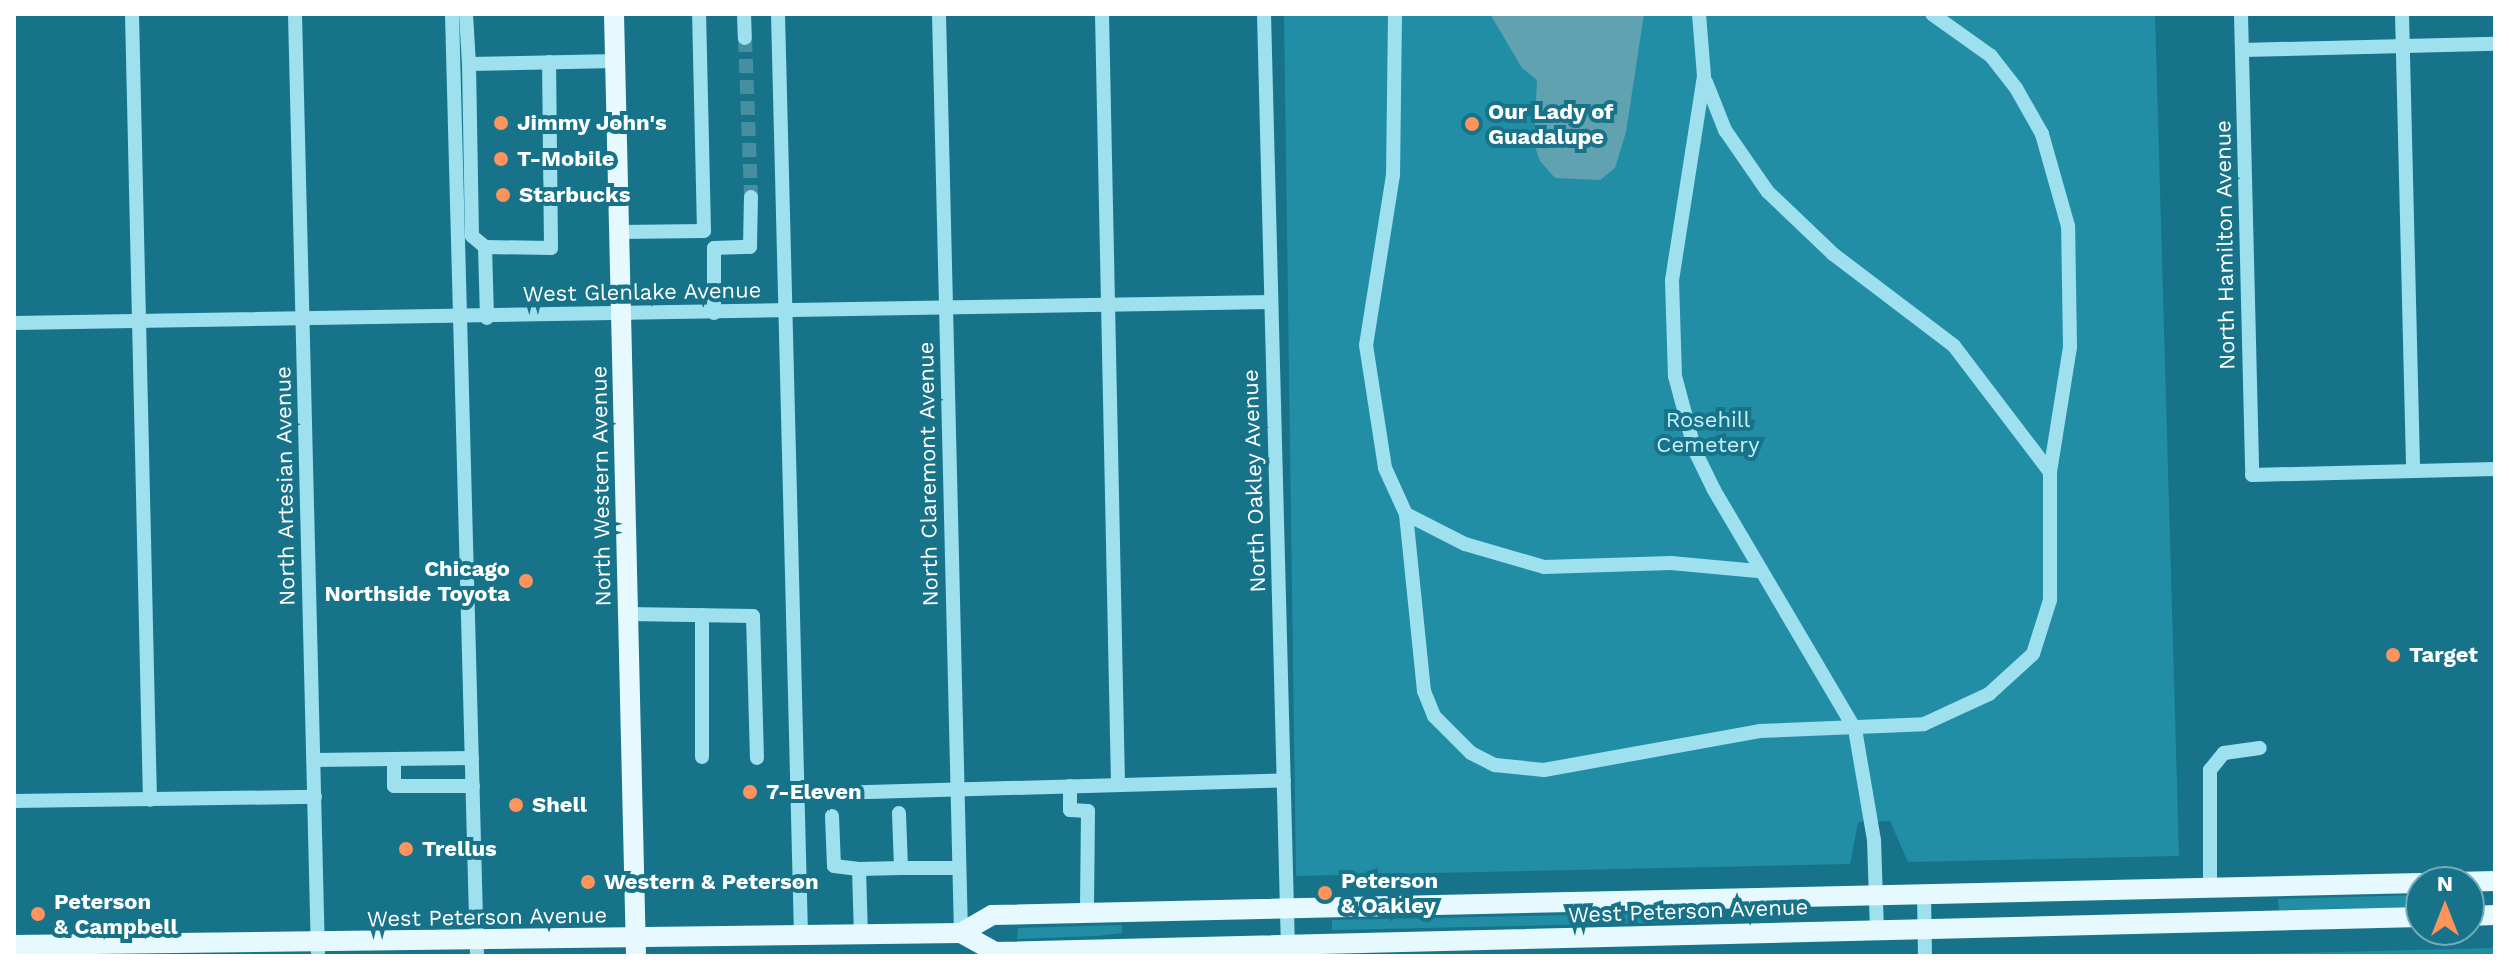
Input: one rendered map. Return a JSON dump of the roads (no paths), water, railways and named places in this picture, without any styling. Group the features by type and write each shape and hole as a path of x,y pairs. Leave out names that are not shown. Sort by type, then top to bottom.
{"main road":[{"name":"North Western Avenue","path":"614,14 636,948"},
{"name":"West Peterson Avenue","path":"14,945 318,949 636,948 801,936 961,933 992,915 2405,883"},
{"name":"West Peterson Avenue","path":"961,933 995,952 2405,917"}],"street":[{"path":"132,14 150,800"},
{"name":"North Artesian Avenue","path":"295,14 318,949"},
{"path":"452,14 477,949"},
{"path":"466,14 472,236 485,247 551,248 549,62"},
{"path":"699,14 704,231 714,248 714,313"},
{"path":"744,14 745,38"},
{"path":"778,14 801,936"},
{"name":"North Claremont Avenue","path":"939,14 961,933"},
{"path":"1102,14 1118,785"},
{"name":"North Oakley Avenue","path":"1264,14 1288,947"},
{"path":"1395,14 1393,175 1366,345 1385,468 1406,514 1424,691 1451,737 1495,765 1544,770 1760,731 1898,729 1957,712 2033,654 2050,600 2050,472 2072,280 2058,179 2042,134 1991,56 1932,14"},
{"path":"1699,14 1704,76 1672,281 1675,376 1695,451 1758,571 1816,653 1855,729 1876,894 1877,930"},
{"name":"North Hamilton Avenue","path":"2241,14 2252,475 2413,471"},
{"path":"2402,14 2413,471 2495,469"},
{"path":"2242,50 2495,44"},
{"path":"469,64 616,61"},
{"path":"1704,76 1725,130 1768,192 1833,254 1954,346 2050,472"},
{"path":"714,248 750,247 751,197"},
{"path":"620,232 704,231"},
{"path":"485,247 487,318"},
{"name":"West Glenlake Avenue","path":"14,323 487,318 1271,302"},
{"path":"1406,514 1465,544 1544,567 1686,563 1758,571"},
{"path":"628,614 753,616 757,758"},
{"path":"702,615 702,757"},
{"path":"2210,886 2210,770 2224,753 2260,748"},
{"path":"314,760 472,758"},
{"path":"394,759 394,786 473,786"},
{"path":"797,794 1284,780"},
{"path":"1070,786 1070,810 1088,811 1087,914"},
{"path":"14,801 315,797"},
{"path":"899,813 901,868"},
{"path":"832,816 834,866 859,869 959,868"},
{"path":"859,869 861,935"},
{"path":"1924,893 1925,956"}],"tunnel":[{"path":"745,38 751,197"}],"place":[{"name":"Jimmy John's","path":"501,123"},
{"name":"Our Lady of Guadalupe","path":"1472,124"},
{"name":"T-Mobile","path":"501,159"},
{"name":"Starbucks","path":"503,195"},
{"name":"Chicago Northside Toyota","path":"526,581"},
{"name":"Target","path":"2393,655"},
{"name":"7-Eleven","path":"750,792"},
{"name":"Shell","path":"516,805"},
{"name":"Trellus","path":"406,849"},
{"name":"Western & Peterson","path":"588,882"},
{"name":"Peterson & Oakley","path":"1325,893"},
{"name":"Peterson & Campbell","path":"38,914"}],"park label":[{"name":"Rosehill Cemetery","path":"1708,432"}]}
